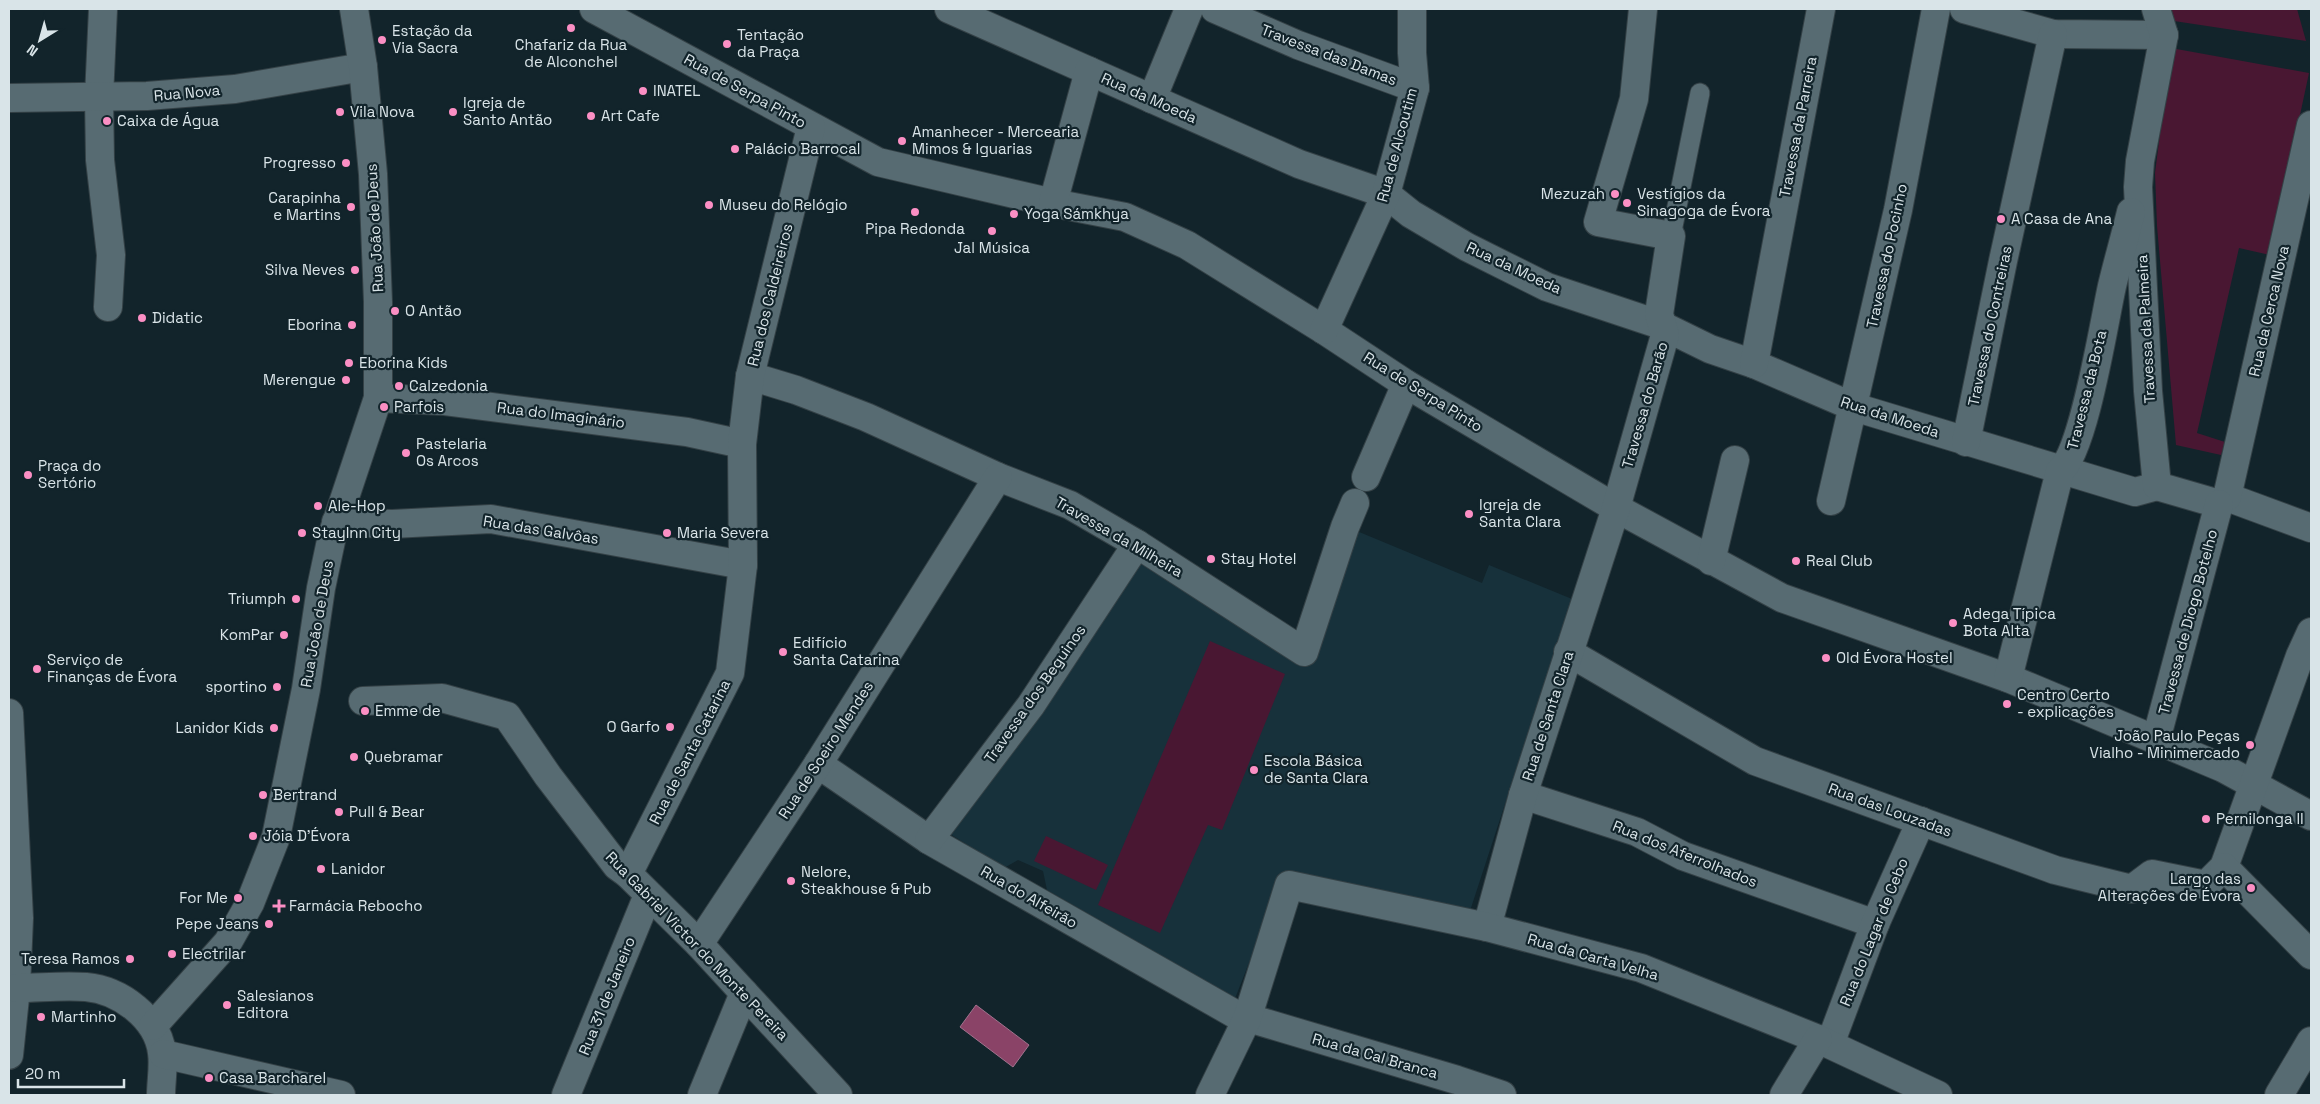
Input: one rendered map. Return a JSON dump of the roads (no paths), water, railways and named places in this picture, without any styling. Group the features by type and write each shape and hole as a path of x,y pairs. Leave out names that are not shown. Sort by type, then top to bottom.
{"street":[{"path":"103,9 99,97 100,160 111,255 108,307"},
{"name":"Rua João de Deus","path":"153,1026 228,942 250,903 276,837 306,689 321,588 336,522 378,398 378,302 373,174 363,67 354,9"},
{"name":"Rua de Serpa Pinto","path":"594,9 878,162 1126,217 1187,245 1324,330 1406,384 1616,508 1710,561 1782,598 2008,678 2156,740 2254,784"},
{"name":"Rua da Moeda","path":"949,9 1299,164 1386,194 1411,214 1467,247 1547,287 1661,325 1710,350 1754,364 1854,407 2060,471 2135,492 2157,486"},
{"path":"1152,99 1189,9"},
{"name":"Travessa das Damas","path":"1215,9 1298,45 1415,88"},
{"path":"1644,9 1634,99 1598,222 1671,236"},
{"name":"Travessa da Parreira","path":"1754,364 1821,9"},
{"name":"Travessa do Pocinho","path":"1831,502 1898,210 1936,9"},
{"path":"1964,9 2053,34 2164,35"},
{"name":"Travessa da Palmeira","path":"2156,9 2164,35 2140,161 2138,186 2148,392 2157,486"},
{"name":"Rua de Alcoutim","path":"1324,330 1386,194 1415,88 1406,10"},
{"name":"Travessa do Contreiras","path":"1966,442 2003,261 2053,34"},
{"name":"Rua Nova","path":"9,98 147,96 235,89 363,67"},
{"path":"1053,202 1090,71"},
{"name":"Rua da Cerca Nova","path":"2223,501 2311,126"},
{"name":"Rua dos Caldeireiros","path":"742,444 750,376 811,127"},
{"name":"Travessa da Bota","path":"2008,678 2060,471 2066,466 2075,446 2082,421 2112,284 2138,186"},
{"name":"Travessa do Barão","path":"1616,508 1664,335 1659,314 1671,236"},
{"name":"Travessa da Milheira","path":"750,376 796,390 866,417 998,478 1070,505 1137,544 1304,652 1345,527 1355,503"},
{"path":"1366,477 1406,384"},
{"name":"Rua do Imaginário","path":"378,398 445,401 687,432 742,444"},
{"name":"Rua de Santa Catarina","path":"628,874 730,673 743,566 742,444"},
{"path":"1710,561 1736,460"},
{"name":"Rua de Soeiro Mendes","path":"699,944 818,764 998,478"},
{"path":"2157,486 2223,501 2311,528"},
{"name":"Travessa de Diogo Botelho","path":"2156,740 2223,501"},
{"name":"Rua de Santa Clara","path":"1487,927 1523,795 1616,508"},
{"name":"Rua das Galvôas","path":"336,522 392,524 491,519 743,566"},
{"name":"Travessa dos Beguinos","path":"929,840 1031,705 1137,544"},
{"path":"2311,632 2300,656 2224,867 2311,955"},
{"name":"Rua das Louzadas","path":"1568,652 1755,761 2055,870 2132,888 2152,874 2206,885 2224,867"},
{"name":"Rua Gabriel Victor do Monte Pereira","path":"363,701 442,698 507,716 548,776 617,866 628,874 699,944 838,1095"},
{"path":"9,714 19,918 11,986 9,1055"},
{"name":"Rua do Alfeirão","path":"818,764 929,840 1247,1019"},
{"path":"2254,784 2311,816"},
{"name":"Rua dos Aferrolhados","path":"1523,795 1637,832 1683,856 1875,924"},
{"name":"Rua do Lagar de Cebo","path":"1784,1095 1824,1041 1921,821"},
{"name":"Rua da Carta Velha","path":"1247,1019 1289,885 1487,927 1641,968 1824,1041 1938,1095"},
{"name":"Rua 31 de Janeiro","path":"566,1095 648,895"},
{"path":"11,986 87,987 122,1000 135,1008 153,1026 163,1054 161,1095"},
{"path":"702,1095 744,992"},
{"path":"1210,1095 1247,1019"},
{"name":"Rua da Cal Branca","path":"1247,1019 1457,1080 1502,1095"},
{"path":"2279,1095 2311,1041"},
{"path":"163,1054 341,1095"}],"lane":[{"path":"1671,236 1700,93"}],"place":[{"name":"Chafariz da Rua de Alconchel","path":"571,28"},
{"name":"Estação da Via Sacra","path":"382,40"},
{"name":"Tentação da Praça","path":"727,44"},
{"name":"INATEL","path":"643,91"},
{"name":"Vila Nova","path":"340,112"},
{"name":"Igreja de Santo Antão","path":"453,112"},
{"name":"Art Cafe","path":"591,116"},
{"name":"Caixa de Água","path":"107,121"},
{"name":"Amanhecer - Mercearia Mimos & Iguarias","path":"902,141"},
{"name":"Palácio Barrocal","path":"735,149"},
{"name":"Progresso","path":"346,163"},
{"name":"Mezuzah","path":"1615,194"},
{"name":"Vestígios da Sinagoga de Évora","path":"1627,203"},
{"name":"Museu do Relógio","path":"709,205"},
{"name":"Carapinha e Martins","path":"351,207"},
{"name":"Pipa Redonda","path":"915,212"},
{"name":"Yoga Sámkhya","path":"1014,214"},
{"name":"A Casa de Ana","path":"2001,219"},
{"name":"Jal Música","path":"992,231"},
{"name":"Silva Neves","path":"355,270"},
{"name":"O Antão","path":"395,311"},
{"name":"Didatic","path":"142,318"},
{"name":"Eborina","path":"352,325"},
{"name":"Eborina Kids","path":"349,363"},
{"name":"Merengue","path":"346,380"},
{"name":"Calzedonia","path":"399,386"},
{"name":"Parfois","path":"384,407"},
{"name":"Pastelaria Os Arcos","path":"406,453"},
{"name":"Praça do Sertório","path":"28,475"},
{"name":"Ale-Hop","path":"318,506"},
{"name":"Igreja de Santa Clara","path":"1469,514"},
{"name":"StayInn City","path":"302,533"},
{"name":"Maria Severa","path":"667,533"},
{"name":"Stay Hotel","path":"1211,559"},
{"name":"Real Club","path":"1796,561"},
{"name":"Triumph","path":"296,599"},
{"name":"Adega Típica Bota Alta","path":"1953,623"},
{"name":"KomPar","path":"284,635"},
{"name":"Edifício Santa Catarina","path":"783,652"},
{"name":"Old Évora Hostel","path":"1826,658"},
{"name":"Serviço de Finanças de Évora","path":"37,669"},
{"name":"sportino","path":"277,687"},
{"name":"Centro Certo - explicações","path":"2007,704"},
{"name":"Emme de","path":"365,711"},
{"name":"O Garfo","path":"670,727"},
{"name":"Lanidor Kids","path":"274,728"},
{"name":"João Paulo Peças Vialho - Minimercado","path":"2250,745"},
{"name":"Quebramar","path":"354,757"},
{"name":"Escola Básica de Santa Clara","path":"1254,770"},
{"name":"Bertrand","path":"263,795"},
{"name":"Pull & Bear","path":"339,812"},
{"name":"Pernilonga II","path":"2206,819"},
{"name":"Jóia D'Évora","path":"253,836"},
{"name":"Lanidor","path":"321,869"},
{"name":"Nelore, Steakhouse & Pub","path":"791,881"},
{"name":"Largo das Alterações de Évora","path":"2251,888"},
{"name":"For Me","path":"238,898"},
{"name":"Farmácia Rebocho","path":"279,906"},
{"name":"Pepe Jeans","path":"269,924"},
{"name":"Electrilar","path":"172,954"},
{"name":"Teresa Ramos","path":"130,959"},
{"name":"Salesianos Editora","path":"227,1005"},
{"name":"Martinho","path":"41,1017"},
{"name":"Casa Barcharel","path":"209,1078"}]}
